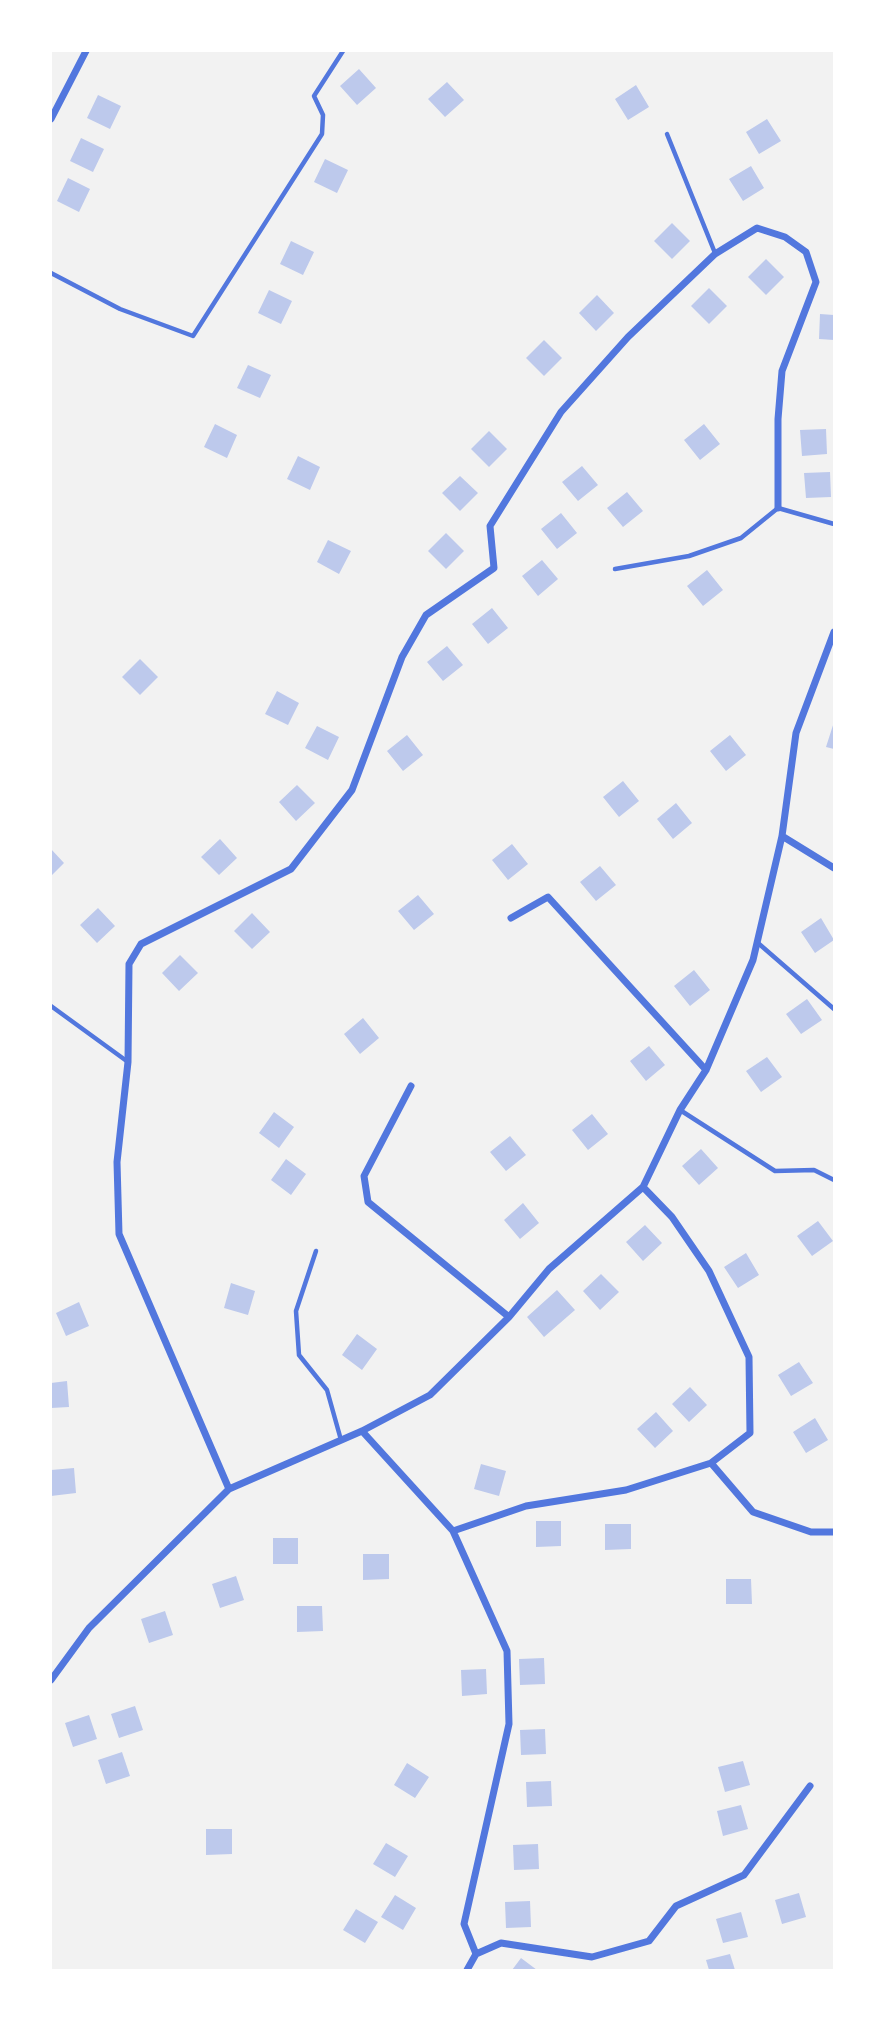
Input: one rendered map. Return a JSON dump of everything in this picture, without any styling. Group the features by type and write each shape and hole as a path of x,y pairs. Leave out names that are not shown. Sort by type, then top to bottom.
{"street":[{"path":"51,119 86,51"},
{"path":"229,1489 119,1234 117,1162 128,1062 129,964 141,944 291,869 352,790 402,657 426,614 494,568 490,526 561,412 628,337 715,254 757,228 785,237 806,252 816,282 782,370 778,419 778,508"},
{"path":"51,1680 89,1628 229,1489 362,1431 430,1395 509,1317 549,1269 643,1187 680,1110 706,1070 753,960 782,836 796,733 834,635"},
{"path":"782,836 834,869"},
{"path":"512,918 548,897 706,1070"},
{"path":"411,1086 364,1176 368,1202 509,1317"},
{"path":"453,1531 526,1506 626,1490 710,1463 750,1433 748,1357 709,1270 672,1217 643,1187"},
{"path":"362,1431 453,1531 507,1651 509,1724 464,1923 476,1954"},
{"path":"710,1463 753,1511 811,1532 834,1532"},
{"path":"467,1970 476,1954 501,1943 592,1957 649,1941 676,1906 744,1875 810,1786"}],"lane":[{"path":"51,273 120,309 193,336 322,134 323,115 314,96 343,51"},
{"path":"667,134 715,254"},
{"path":"615,569 689,556 741,538 778,508 834,524"},
{"path":"757,942 834,1009"},
{"path":"51,1006 128,1062"},
{"path":"680,1110 775,1171 814,1170 834,1180"},
{"path":"316,1251 296,1311 299,1355 327,1390 341,1440"}],"building":[{"path":"359,69 376,88 357,105 340,86"},
{"path":"447,82 464,100 445,117 428,99"},
{"path":"636,85 649,107 628,120 615,99"},
{"path":"98,95 121,106 110,129 87,118"},
{"path":"767,119 781,141 759,154 746,132"},
{"path":"81,138 104,149 93,172 70,161"},
{"path":"325,159 348,170 337,193 314,182"},
{"path":"751,166 764,188 743,201 729,179"},
{"path":"68,178 90,189 79,212 57,201"},
{"path":"672,223 690,241 672,259 654,241"},
{"path":"291,241 314,252 303,275 280,264"},
{"path":"766,259 784,277 766,295 748,277"},
{"path":"709,288 727,306 709,324 691,306"},
{"path":"269,290 292,301 281,324 258,313"},
{"path":"597,295 614,313 596,331 579,313"},
{"path":"820,314 834,315 834,340 819,339"},
{"path":"544,340 562,358 544,376 526,358"},
{"path":"248,365 271,375 260,398 237,388"},
{"path":"215,424 237,435 227,458 204,447"},
{"path":"704,424 720,444 700,460 684,440"},
{"path":"826,429 827,454 802,456 800,430"},
{"path":"489,431 507,449 489,467 471,449"},
{"path":"298,456 320,467 310,490 287,479"},
{"path":"582,466 598,485 578,501 562,482"},
{"path":"830,472 831,497 806,498 804,473"},
{"path":"460,476 478,493 460,511 442,493"},
{"path":"627,492 643,511 623,527 607,508"},
{"path":"561,513 577,533 557,549 541,529"},
{"path":"446,533 464,551 446,569 428,551"},
{"path":"328,540 351,551 339,574 317,562"},
{"path":"542,560 558,579 538,596 522,576"},
{"path":"707,570 723,590 703,606 687,586"},
{"path":"492,608 508,628 488,644 472,624"},
{"path":"447,646 463,665 443,681 427,662"},
{"path":"140,659 158,677 140,695 122,677"},
{"path":"277,691 299,703 288,725 265,714"},
{"path":"834,722 834,749 826,747"},
{"path":"317,726 339,737 328,760 305,748"},
{"path":"407,735 423,755 403,771 387,751"},
{"path":"730,735 746,755 726,771 710,751"},
{"path":"623,781 639,801 619,817 603,797"},
{"path":"297,785 315,803 296,821 279,802"},
{"path":"676,803 692,823 673,839 657,819"},
{"path":"220,839 237,858 219,875 201,857"},
{"path":"512,844 528,864 508,880 492,860"},
{"path":"51,849 64,863 51,876"},
{"path":"600,866 616,885 596,901 580,882"},
{"path":"418,895 434,914 414,930 398,911"},
{"path":"98,908 115,926 97,943 80,925"},
{"path":"252,913 270,932 252,949 234,931"},
{"path":"821,918 834,940 815,953 801,932"},
{"path":"180,955 198,973 179,991 162,973"},
{"path":"694,970 710,990 690,1006 674,986"},
{"path":"807,999 822,1020 801,1034 786,1014"},
{"path":"363,1018 379,1038 360,1054 344,1034"},
{"path":"649,1046 665,1065 646,1081 630,1061"},
{"path":"767,1057 782,1077 761,1092 746,1071"},
{"path":"274,1112 294,1127 279,1148 259,1133"},
{"path":"592,1114 608,1134 588,1150 572,1130"},
{"path":"510,1136 526,1155 506,1171 490,1152"},
{"path":"701,1149 718,1168 699,1185 682,1166"},
{"path":"286,1159 306,1174 291,1195 271,1180"},
{"path":"523,1203 539,1223 520,1239 504,1220"},
{"path":"818,1221 833,1241 812,1256 797,1236"},
{"path":"645,1225 662,1243 643,1261 626,1242"},
{"path":"746,1253 759,1275 738,1288 724,1267"},
{"path":"601,1274 619,1292 600,1310 583,1291"},
{"path":"231,1283 255,1291 248,1315 224,1308"},
{"path":"557,1290 575,1310 544,1337 527,1317"},
{"path":"79,1302 89,1326 66,1336 56,1313"},
{"path":"357,1334 377,1349 362,1370 342,1355"},
{"path":"799,1362 813,1383 791,1396 778,1375"},
{"path":"67,1381 69,1407 51,1408 51,1383"},
{"path":"690,1387 707,1405 689,1422 672,1404"},
{"path":"656,1412 673,1431 655,1448 637,1429"},
{"path":"815,1418 828,1440 806,1453 793,1432"},
{"path":"481,1464 506,1471 499,1496 474,1489"},
{"path":"74,1468 76,1493 51,1496 51,1470"},
{"path":"536,1521 561,1521 561,1546 536,1547"},
{"path":"605,1524 631,1524 631,1549 605,1550"},
{"path":"273,1538 298,1538 298,1564 273,1564"},
{"path":"363,1554 389,1554 389,1579 363,1580"},
{"path":"236,1576 244,1600 220,1608 212,1584"},
{"path":"726,1579 751,1579 752,1604 726,1604"},
{"path":"297,1606 322,1606 323,1631 297,1632"},
{"path":"165,1611 173,1635 149,1643 141,1619"},
{"path":"544,1658 545,1684 520,1685 519,1659"},
{"path":"486,1669 487,1694 462,1696 461,1670"},
{"path":"135,1706 143,1730 119,1738 111,1714"},
{"path":"89,1715 97,1739 73,1747 65,1723"},
{"path":"545,1729 546,1754 521,1755 520,1730"},
{"path":"122,1752 130,1776 106,1784 98,1760"},
{"path":"743,1761 750,1785 725,1792 718,1767"},
{"path":"407,1763 429,1777 415,1798 394,1785"},
{"path":"551,1781 552,1806 527,1807 526,1782"},
{"path":"741,1805 748,1829 723,1836 717,1811"},
{"path":"206,1829 232,1829 232,1854 206,1855"},
{"path":"386,1843 408,1856 395,1877 373,1864"},
{"path":"538,1844 539,1869 514,1870 513,1845"},
{"path":"799,1893 806,1917 782,1924 775,1900"},
{"path":"395,1895 416,1908 403,1930 381,1917"},
{"path":"530,1901 531,1927 506,1928 505,1902"},
{"path":"356,1909 378,1922 365,1943 343,1930"},
{"path":"741,1912 748,1937 723,1943 716,1919"},
{"path":"730,1954 735,1970 709,1970 706,1960"},
{"path":"521,1958 537,1970 512,1970"}]}
